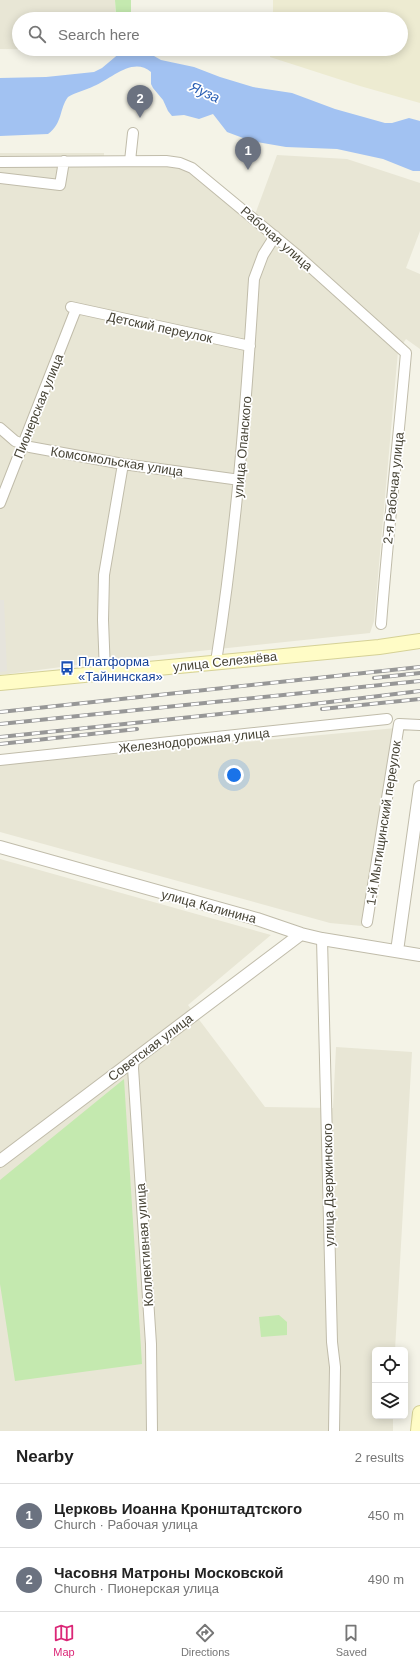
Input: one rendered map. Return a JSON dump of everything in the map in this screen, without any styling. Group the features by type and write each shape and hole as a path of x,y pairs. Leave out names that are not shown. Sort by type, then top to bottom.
{"main road":[{"name":"улица Селезнёва","path":"0,684 379,647 420,641"},
{"path":"418,1431 420,1413"}],"street":[{"path":"130,161 134,133"},
{"path":"0,178 60,185 64,161"},
{"name":"Рабочая улица","path":"0,162 166,161 180,163 192,168 275,236 406,354"},
{"name":"улица Опанского","path":"216,662 226,597 240,480 254,279 263,255 275,236"},
{"name":"Детский переулок","path":"74,308 250,346"},
{"name":"Пионерская улица","path":"0,503 74,308"},
{"name":"2-я Рабочая улица","path":"381,624 387,545 398,453 406,354"},
{"name":"Комсомольская улица","path":"0,428 9,437 23,444 123,464 240,480"},
{"path":"105,673 103,620 104,575 123,464"},
{"name":"Железнодорожная улица","path":"0,760 387,719"},
{"name":"1-й Мытищинский переулок","path":"367,922 399,724 420,725"},
{"path":"397,951 420,787"},
{"name":"улица Калинина","path":"0,847 257,919 301,934 322,939 420,955"},
{"name":"Советская улица","path":"0,1162 301,934"},
{"name":"улица Дзержинского","path":"322,939 332,1342 335,1367 334,1431"},
{"name":"Коллективная улица","path":"134,1059 133,1068 150,1344 152,1431"}],"shaded area":[{"path":"0,0 115,0 115,12 12,12 12,49 0,49"},
{"path":"273,0 420,0 420,103 360,86 270,57 408,56 408,12 273,12"},
{"path":"0,153 104,153 104,164 180,166 198,175 253,220 277,155 347,159 420,183 420,231 406,268 420,274 420,349 406,339 398,351 374,621 370,633 115,660 0,675"},
{"path":"0,600 4,600 7,671 0,672"},
{"path":"396,728 362,926 330,923 0,832 0,765"},
{"path":"0,859 271,935 188,1005 265,1107 333,1108 336,1047 412,1052 395,1347 372,1347 372,1419 393,1419 393,1431 0,1431"}],"green space":[{"path":"115,0 131,0 131,12 116,12"},
{"path":"124,1079 142,1364 15,1381 0,1284 0,1180"},
{"path":"279,1315 287,1322 287,1335 261,1337 259,1317"}],"water":[{"name":"Яуза","path":"116,56 154,56 161,60 194,67 253,87 292,93 335,109 385,123 392,123 409,118 420,121 420,171 413,171 383,159 337,149 286,147 251,141 227,132 213,114 199,119 184,115 172,116 163,100 151,84 151,72 137,66 122,70 101,83 68,97 63,106 59,121 53,130 48,134 0,136 0,78 46,77 94,72 102,68"}],"railway":[{"path":"0,712 420,667"},
{"path":"374,678 420,673"},
{"path":"0,724 420,681"},
{"path":"0,737 297,706 420,691"},
{"path":"322,709 420,699"},
{"path":"0,744 137,729"}],"place":[{"name":"Часовня Матроны Московской","path":"140,118"},
{"name":"Церковь Иоанна Кронштадтского","path":"248,170"},
{"name":"Платформа «Тайнинская»","path":"67,668"}]}
